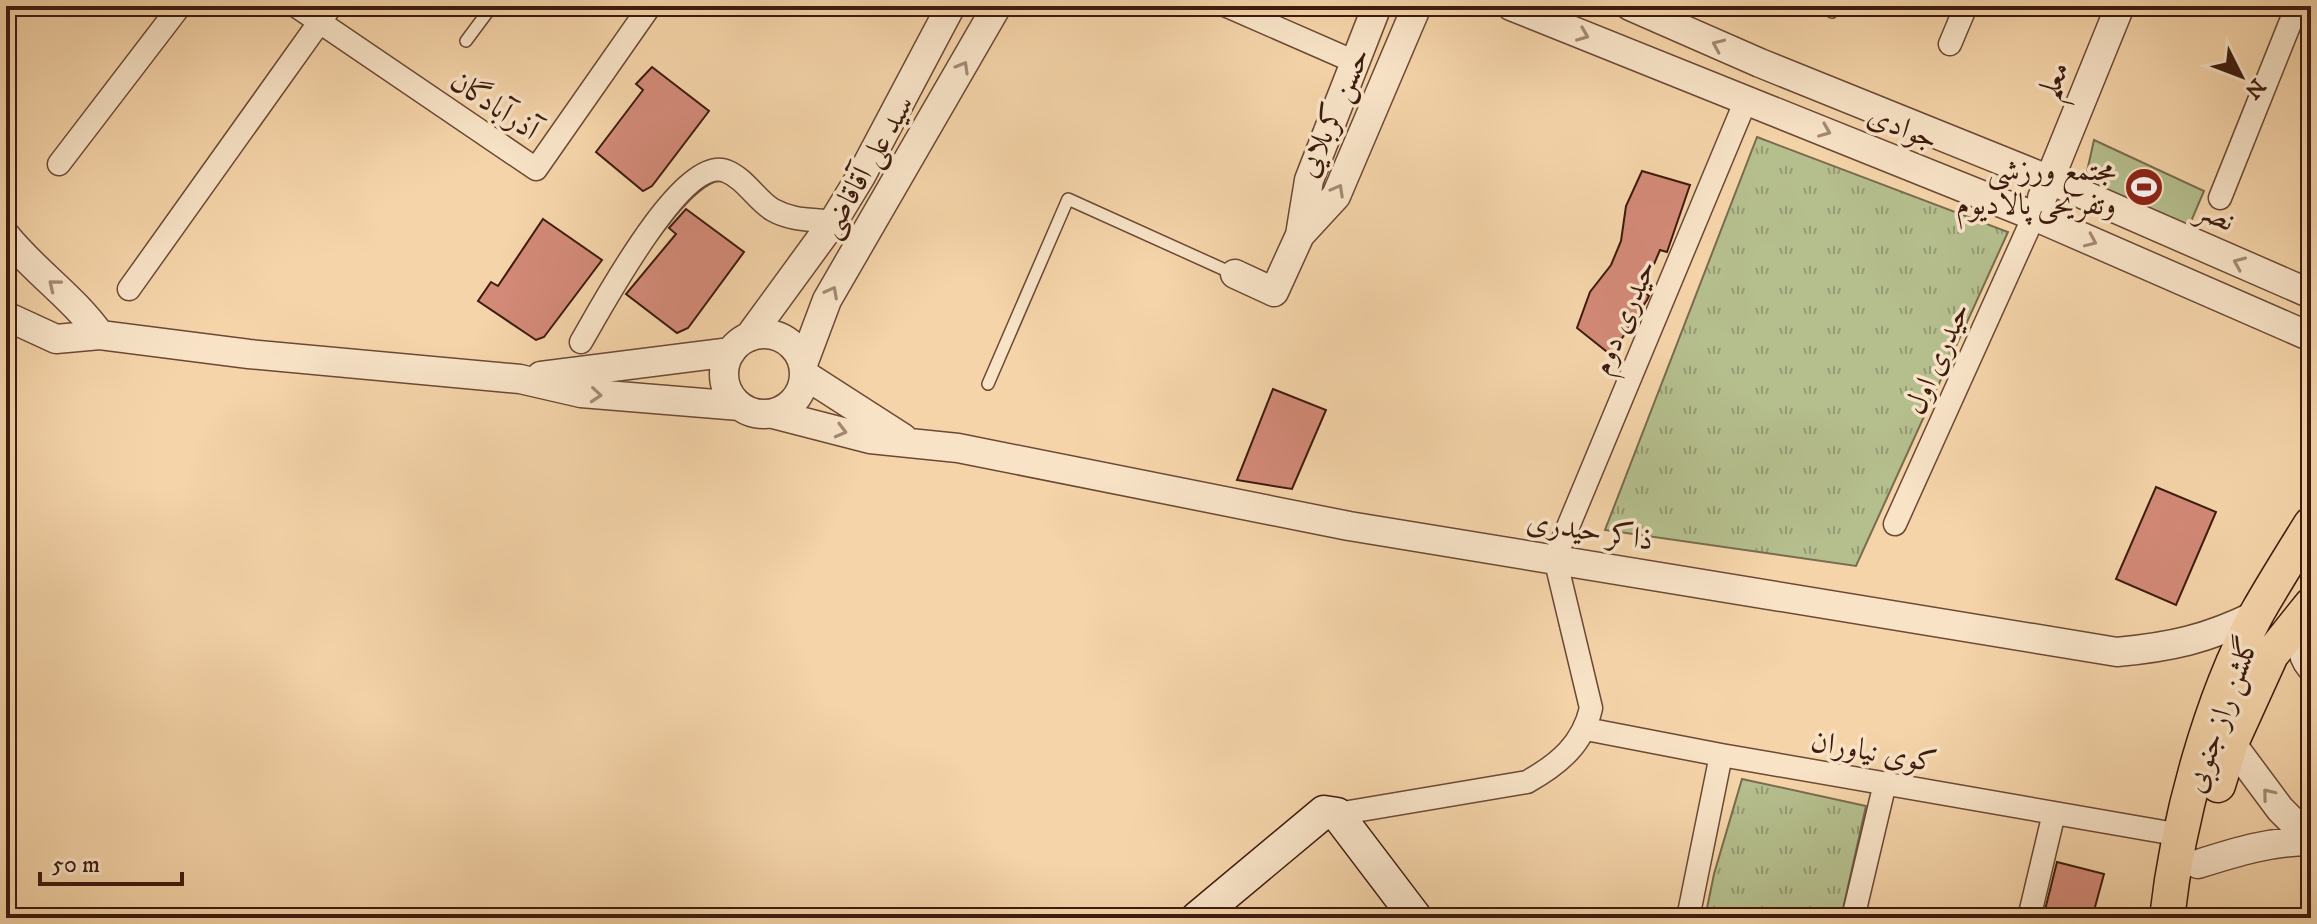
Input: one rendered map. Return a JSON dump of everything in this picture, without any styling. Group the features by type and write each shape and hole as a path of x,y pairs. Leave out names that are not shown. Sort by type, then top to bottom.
{"main road":[{"name":"گلشن راز جنوبی","path":"2167,918 2181,835 2213,718 2256,615 2311,524"},
{"name":"گلشن راز جنوبی","path":"2190,918 2198,864 2231,743 2271,655 2311,605"},
{"path":"1197,918 1324,812 1337,814 1410,916"}],"street":[{"path":"59,164 180,6"},
{"name":"آذرآبادگان","path":"296,6 325,14 536,169 650,6"},
{"path":"520,379 740,345 761,334 784,339 800,355 804,370 798,396 773,414 750,412 731,397 724,375 740,345 833,222 951,6"},
{"name":"سید علی آقاقاضی","path":"804,370 827,300 997,6"},
{"path":"1227,6 1355,62"},
{"name":"حسن کربلایی","path":"1300,235 1309,180 1377,6"},
{"name":"حسن کربلایی","path":"1300,235 1336,196 1417,6"},
{"name":"جوادی","path":"1511,6 2034,216 2311,337"},
{"name":"جوادی","path":"1630,6 1760,63 2050,180"},
{"path":"1950,44 1966,6"},
{"name":"معلم","path":"2034,216 2120,6"},
{"path":"2220,198 2297,6"},
{"path":"129,289 325,14"},
{"path":"1746,100 1760,63"},
{"name":"حیدری دوم","path":"1555,558 1746,100"},
{"path":"581,342 646,236 700,175 713,169 727,172 771,209 789,217 833,222 861,240"},
{"name":"نصر","path":"2050,180 2311,294"},
{"name":"حیدری اول","path":"1895,524 2034,216"},
{"path":"1235,274 1274,292 1300,235"},
{"path":"6,236 28,264 79,306 100,335"},
{"path":"6,316 56,339 100,335 249,354 520,379 581,393 740,406"},
{"path":"804,370 910,442"},
{"name":"ذاکر حیدری","path":"773,414 870,439 958,448 1349,526 2117,652 2174,646 2213,636 2256,615"},
{"path":"1337,814 1527,782 1554,767 1586,729 1591,708 1555,558"},
{"path":"2311,614 2301,640 2305,660 2311,667"},
{"name":"کوی نیاوران","path":"1586,729 2181,835"},
{"path":"2231,743 2280,809 2311,841"},
{"path":"1688,918 1721,755"},
{"path":"1853,918 1885,783"},
{"path":"2029,918 2054,813"},
{"path":"2198,864 2243,849 2283,841 2311,841"}],"lane":[{"path":"466,41 492,6"},
{"path":"988,384 1068,199 1235,274"}],"green space":[{"path":"1757,137 2008,232 1856,566 1605,530"},
{"name":"مجتمع ورزشی وتفریحی پالادیوم","path":"2094,140 2204,191 2187,231 2089,184 2086,176"},
{"path":"1742,779 1866,806 1841,918 1705,918 1714,874"}],"building":[{"path":"652,67 709,111 652,186 643,191 596,152 643,90 636,84"},
{"path":"1642,171 1690,185 1667,252 1660,250 1643,290 1649,296 1611,355 1577,328 1590,292 1611,265 1621,241 1626,206"},
{"path":"686,209 744,252 688,328 677,333 626,294 676,234 669,228"},
{"path":"543,219 602,260 544,337 536,340 478,301 491,282 498,286"},
{"path":"1273,389 1326,410 1292,489 1237,480"},
{"path":"2156,487 2216,512 2176,605 2116,579"},
{"path":"2057,862 2104,874 2092,918 2043,918"}],"place":[{"name":"مجتمع ورزشی وتفریحی پالادیوم","path":"2144,187"}]}
